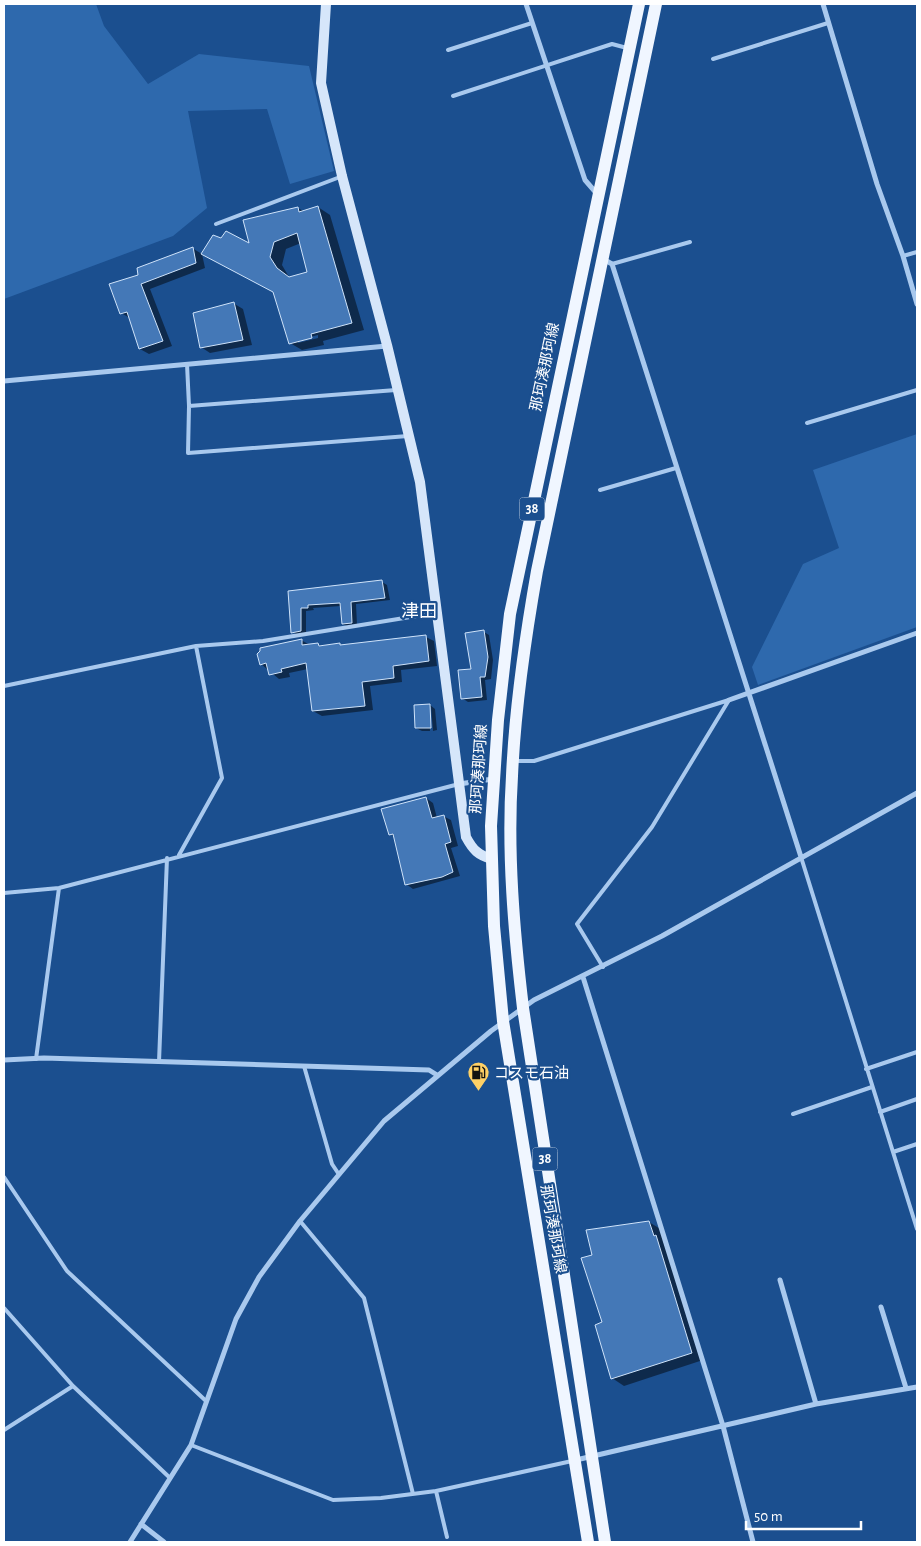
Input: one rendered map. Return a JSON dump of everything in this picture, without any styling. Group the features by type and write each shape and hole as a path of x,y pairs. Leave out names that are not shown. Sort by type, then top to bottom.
{"main road":[{"name":"那珂湊那珂線","path":"588,1542 503,1021 494,926 492,859 493,779 510,614 639,4"},
{"name":"那珂湊那珂線","path":"605,1542 522,1008 517,963 511,859 513,761 521,664 536,571 607,262 656,4"}],"street":[{"path":"326,4 321,83 342,176 387,346 420,482 466,837 472,848 480,855 492,859"},
{"path":"526,4 585,180 598,195"},
{"path":"823,4 877,184 903,256 917,303"},
{"path":"607,262 750,694 801,857"},
{"path":"4,380 387,346"},
{"path":"729,700 917,633"},
{"path":"459,784 493,779"},
{"path":"130,1542 190,1445 236,1319 259,1278 300,1221 338,1173 384,1121 437,1075 503,1021 522,1008 603,967 917,793"},
{"path":"583,977 723,1426 753,1542"},
{"path":"4,1060 36,1058 429,1070 437,1075"},
{"path":"780,1280 816,1404"},
{"path":"881,1307 906,1388"},
{"path":"575,1460 816,1404 917,1387"},
{"path":"141,1524 164,1542"}],"lane":[{"path":"448,50 532,23"},
{"path":"713,59 828,23"},
{"path":"453,96 612,44 629,49"},
{"path":"216,224 342,176"},
{"path":"607,262 690,242"},
{"path":"903,256 917,252"},
{"path":"187,364 189,406 188,453 408,436"},
{"path":"189,406 398,390"},
{"path":"807,423 917,390"},
{"path":"600,490 676,468"},
{"path":"4,686 196,646 263,641 436,613"},
{"path":"178,855 222,778 196,646"},
{"path":"513,761 534,761 729,700"},
{"path":"603,967 577,924 652,828 729,700"},
{"path":"4,893 59,888 178,855 459,784"},
{"path":"801,857 917,1229"},
{"path":"159,1062 167,858"},
{"path":"36,1058 59,888"},
{"path":"866,1069 917,1052"},
{"path":"304,1066 332,1164 338,1173"},
{"path":"793,1114 872,1087"},
{"path":"880,1112 917,1099"},
{"path":"892,1152 917,1144"},
{"path":"4,1177 67,1271 206,1401"},
{"path":"300,1221 364,1298 413,1494"},
{"path":"4,1308 73,1386 170,1477"},
{"path":"4,1430 73,1386"},
{"path":"190,1445 332,1500 436,1492 575,1460"},
{"path":"436,1492 447,1537"}],"shaded area":[{"path":"4,4 96,4 104,26 148,84 199,54 309,66 334,171 290,184 267,109 188,111 207,208 173,236 4,299"},
{"path":"917,434 917,627 758,685 752,667 803,564 839,548 813,470"}],"building":[{"path":"318,206 352,323 311,334 312,338 289,344 273,292 201,254 213,235 221,238 226,231 249,243 243,220 298,207 299,212","holes":["297,233 307,272 289,277 277,268 270,257 274,242"]},
{"path":"193,247 196,263 141,284 163,341 139,349 127,312 120,314 109,284 138,275 137,268"},
{"path":"234,302 243,340 200,348 193,313"},
{"path":"382,580 385,598 351,602 352,623 342,624 340,603 308,605 308,608 301,608 301,631 291,633 288,591"},
{"path":"484,630 488,657 485,677 480,677 482,697 461,699 458,670 471,669 465,633"},
{"path":"426,635 429,661 393,666 394,678 362,682 365,706 312,711 306,663 281,669 282,672 269,675 266,663 260,665 257,654 260,648 302,639 302,645 318,643 319,646"},
{"path":"430,704 431,728 415,728 414,705"},
{"path":"426,797 432,818 444,815 451,842 445,844 453,872 442,877 405,885 393,834 389,835 381,809"},
{"path":"649,1221 654,1236 656,1235 692,1353 611,1379 595,1325 602,1322 581,1258 592,1255 586,1230"}],"place":[{"name":"コスモ石油","path":"478,1092"}],"district":[{"name":"津田","path":"419,612"}]}
